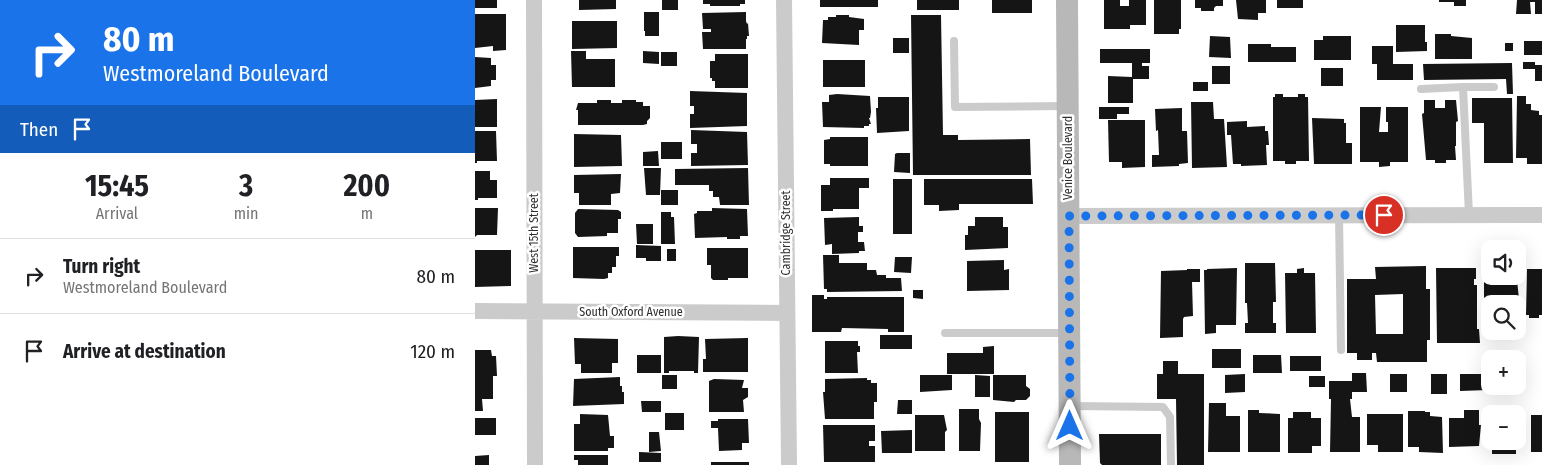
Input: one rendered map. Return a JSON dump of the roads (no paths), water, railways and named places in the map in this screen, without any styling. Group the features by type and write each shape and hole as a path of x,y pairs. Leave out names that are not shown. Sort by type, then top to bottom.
{"main road":[{"name":"Venice Boulevard","path":"1067,0 1070,465"}],"street":[{"name":"West 15th Street","path":"534,0 535,465"},
{"name":"Cambridge Street","path":"784,0 789,465"},
{"path":"1069,216 1542,215"},
{"name":"South Oxford Avenue","path":"475,311 787,313"}],"lane":[{"path":"954,42 955,108 1068,106"},
{"path":"1463,87 1469,215"},
{"path":"1421,89 1494,87"},
{"path":"1339,215 1341,350"},
{"path":"945,333 1069,333"},
{"path":"1070,406 1163,407 1170,417 1171,465"}]}
